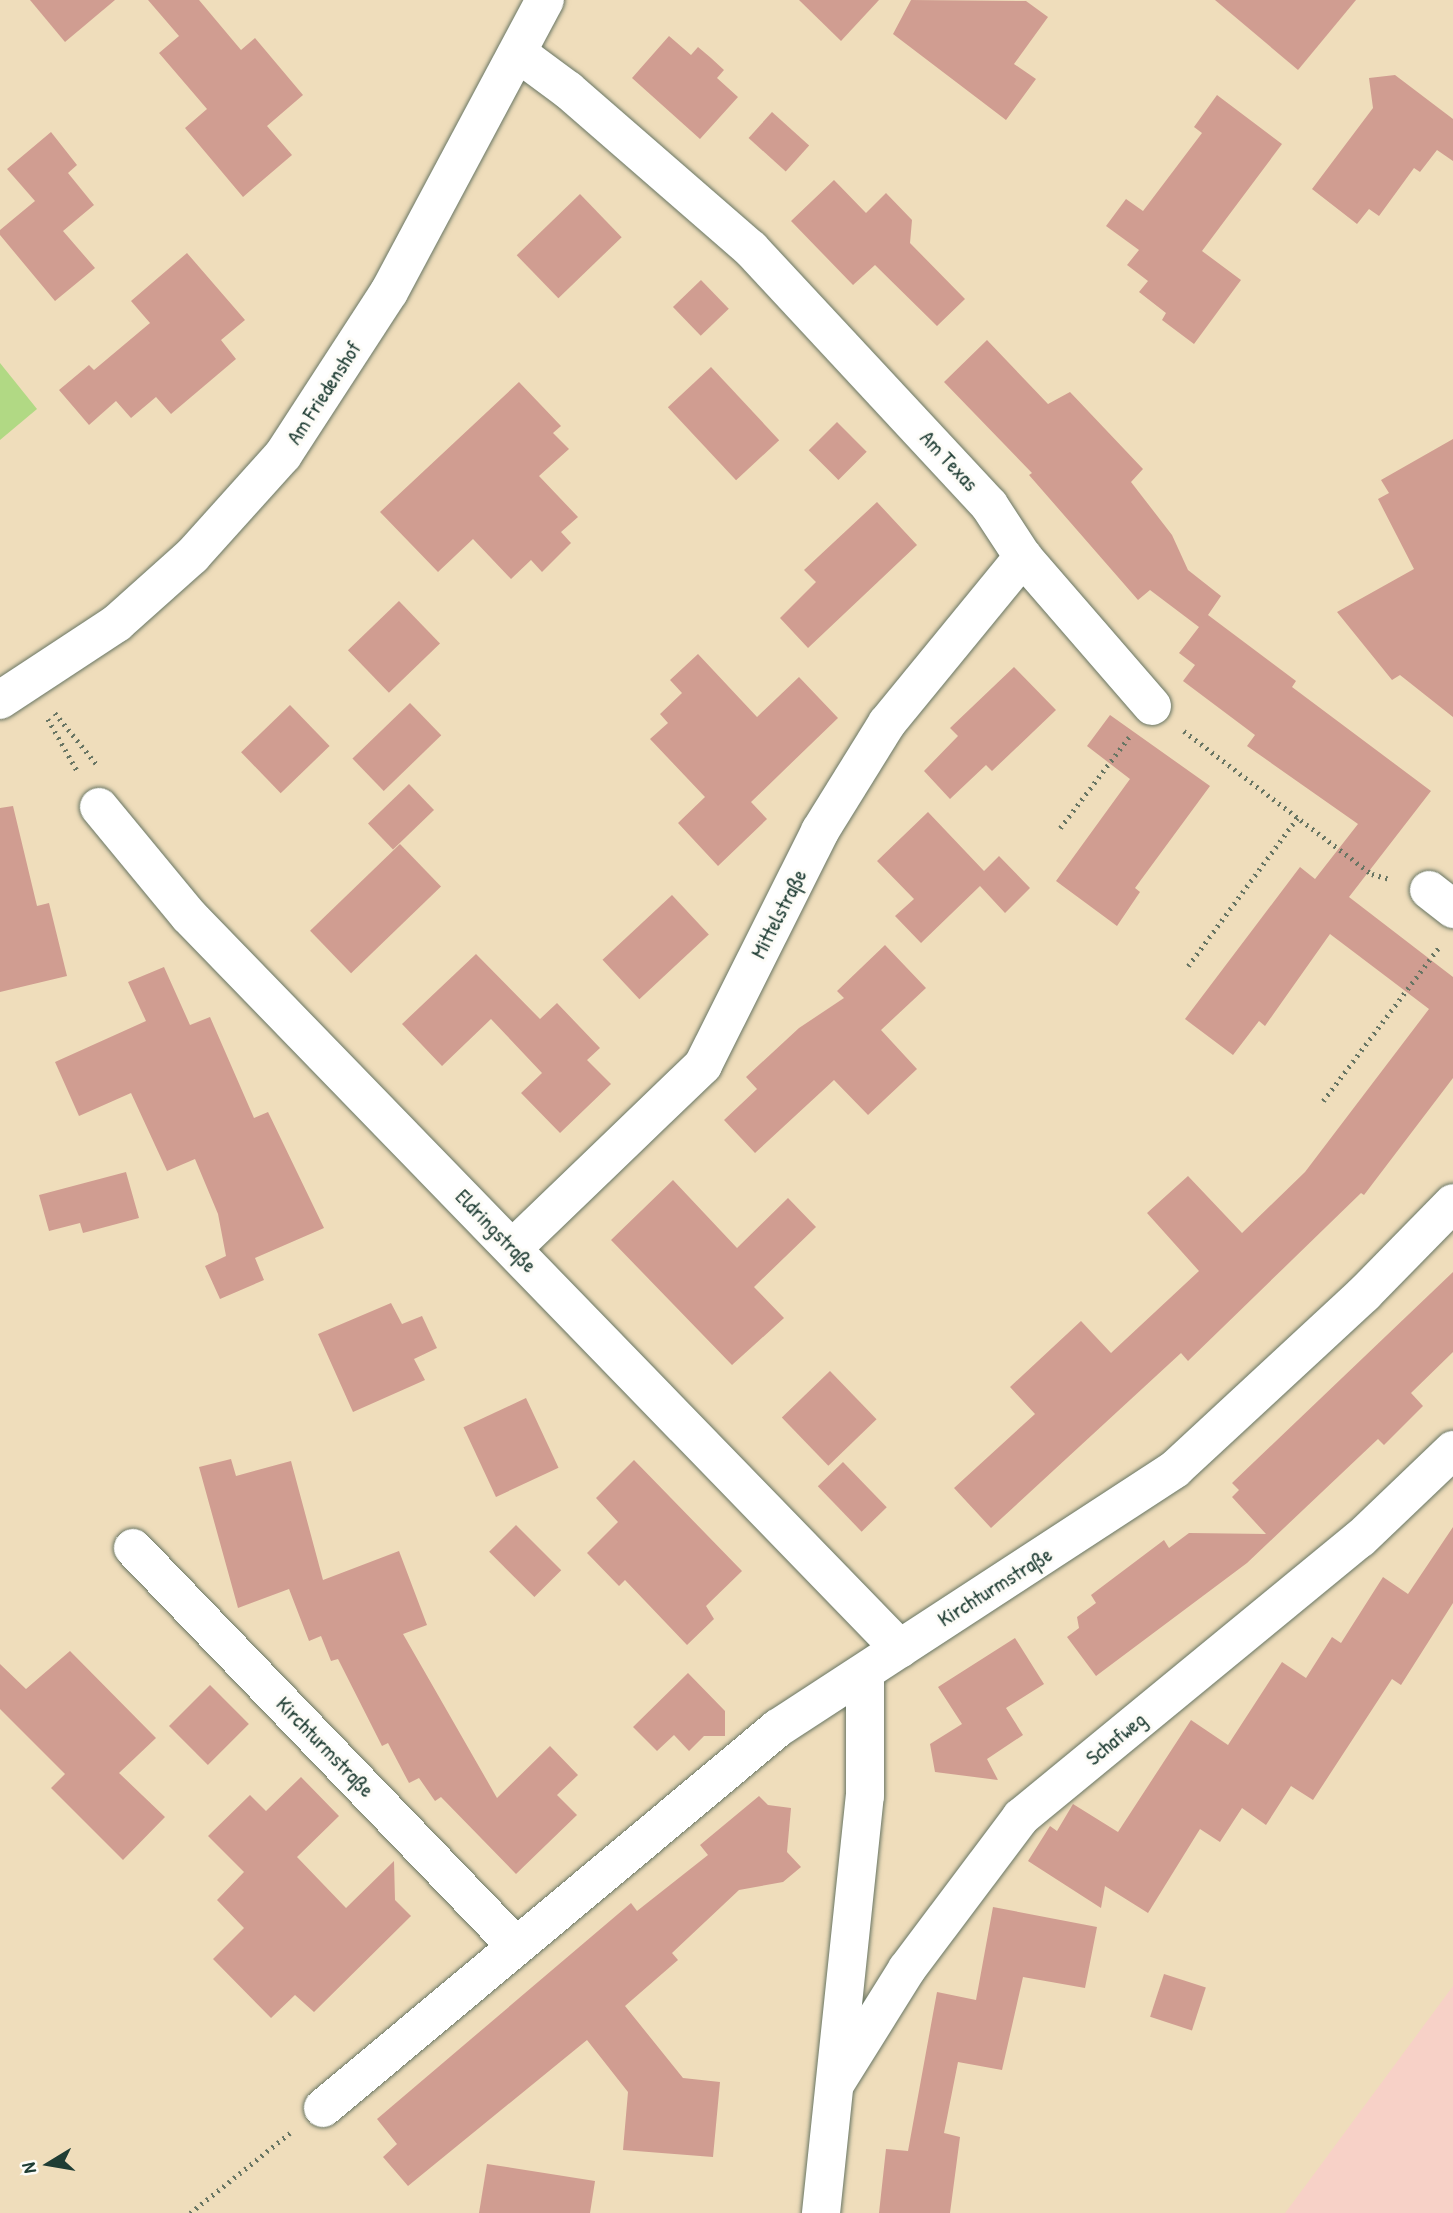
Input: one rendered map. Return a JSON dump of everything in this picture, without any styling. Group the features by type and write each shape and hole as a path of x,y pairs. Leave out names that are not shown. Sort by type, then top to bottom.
{"street":[{"name":"Am Friedenshof","path":"14,692 117,623 192,556 284,456 389,292 545,0"},
{"name":"Am Texas","path":"518,53 568,90 751,249 989,505 1023,557 1153,706"},
{"name":"Mittelstraße","path":"513,1248 703,1065 820,831 887,723 1023,557"},
{"name":"Eldringstraße","path":"99,807 188,916 900,1649"},
{"name":"Kirchturmstraße","path":"323,2108 778,1728 1175,1469 1364,1294 1453,1203"},
{"name":"Schafweg","path":"837,2081 906,1969 1021,1817 1360,1539 1453,1450"},
{"name":"Kirchturmstraße","path":"134,1548 516,1945"},
{"name":"Schafweg","path":"821,2213 865,1797 864,1674"}],"path":[{"path":"14,692 99,807"},
{"path":"14,692 102,771 99,807"},
{"path":"1059,828 1153,706 1372,874"},
{"path":"1188,966 1297,818"},
{"path":"1323,1101 1442,913"},
{"path":"190,2213 323,2108"}],"shaded area":[{"path":"1453,1986 1453,2213 1285,2213 1300,2193"}],"green space":[{"path":"0,363 37,409 0,440"}],"building":[{"path":"30,0 115,0 65,42"},
{"path":"148,0 199,0 241,50 255,38 303,95 267,126 292,155 243,197 185,128 207,109 159,53 179,36"},
{"path":"799,0 879,0 841,41"},
{"path":"911,0 1026,1 1048,17 1014,64 1036,79 1006,120 893,34"},
{"path":"1215,0 1356,0 1298,70"},
{"path":"669,36 691,55 698,47 711,58 724,70 717,78 738,97 700,139 632,78"},
{"path":"1395,75 1453,119 1453,161 1437,150 1420,172 1414,168 1379,216 1369,209 1357,224 1312,189 1373,108 1369,78"},
{"path":"1217,95 1282,144 1202,251 1241,280 1194,344 1162,320 1166,313 1139,292 1148,281 1127,265 1139,250 1106,226 1126,199 1143,211 1202,133 1194,127"},
{"path":"772,112 809,145 786,171 749,138"},
{"path":"51,132 77,165 68,173 94,205 63,231 95,268 55,301 0,235 0,230 35,201 7,169"},
{"path":"834,180 866,213 886,193 912,220 910,243 965,299 937,326 875,265 853,285 791,221"},
{"path":"580,194 622,237 558,298 517,255"},
{"path":"187,253 245,320 221,340 236,359 171,414 156,397 131,418 116,401 89,425 59,390 89,365 94,370 150,323 131,301"},
{"path":"701,280 729,309 701,336 673,307"},
{"path":"987,340 1048,404 1070,392 1143,469 1131,482 1172,535 1188,570 1221,596 1208,615 1296,681 1292,687 1431,791 1349,897 1453,977 1453,1078 1364,1195 1361,1193 1188,1361 1181,1353 991,1528 954,1488 1035,1414 1010,1387 1081,1321 1111,1353 1199,1271 1147,1213 1188,1176 1242,1233 1305,1172 1429,1009 1330,934 1265,1026 1259,1021 1233,1055 1185,1019 1300,867 1315,879 1358,824 1247,746 1255,735 1183,681 1195,665 1179,653 1199,627 1150,590 1138,600 1029,475 1032,473 944,382"},
{"path":"711,367 779,440 736,480 668,407"},
{"path":"519,382 561,426 553,433 569,449 539,476 578,517 561,532 571,543 542,572 531,560 511,579 473,539 438,572 380,512"},
{"path":"837,422 867,452 838,480 809,450"},
{"path":"1453,439 1453,717 1400,675 1392,680 1337,612 1414,569 1378,499 1389,493 1381,480"},
{"path":"877,502 917,545 808,648 780,618 816,582 804,570"},
{"path":"399,601 440,643 389,693 348,650"},
{"path":"698,654 757,717 799,677 838,718 751,802 767,819 718,866 678,823 705,797 650,739 668,723 660,714 682,693 670,680"},
{"path":"1014,667 1056,710 992,771 986,765 950,799 924,771 958,736 950,728"},
{"path":"410,703 441,735 384,791 352,759"},
{"path":"290,705 330,746 281,793 241,752"},
{"path":"1110,715 1210,786 1135,888 1140,892 1117,926 1056,881 1130,779 1087,746"},
{"path":"409,784 434,810 393,849 368,824"},
{"path":"13,806 37,906 49,903 67,976 0,992 0,808"},
{"path":"928,812 984,871 999,856 1030,888 1005,913 980,886 921,943 895,916 914,899 877,861"},
{"path":"400,844 441,886 351,973 310,931"},
{"path":"672,895 709,934 639,999 603,960"},
{"path":"885,945 926,988 881,1030 917,1069 868,1115 834,1080 755,1153 724,1120 757,1089 746,1077 799,1028 844,998 837,991"},
{"path":"476,954 540,1019 557,1003 600,1048 587,1060 611,1084 560,1133 521,1093 542,1073 491,1019 442,1066 402,1024"},
{"path":"164,967 190,1025 210,1017 254,1118 268,1112 324,1228 255,1258 264,1280 220,1299 205,1266 226,1256 218,1214 195,1159 167,1171 131,1093 79,1116 55,1062 146,1021 128,982"},
{"path":"126,1172 139,1218 83,1233 80,1223 49,1231 39,1195"},
{"path":"673,1180 737,1248 788,1198 816,1227 754,1287 784,1318 732,1365 611,1240"},
{"path":"1453,1272 1453,1352 1411,1393 1423,1406 1384,1445 1378,1439 1247,1563 1096,1676 1067,1637 1079,1628 1077,1617 1096,1603 1091,1595 1164,1540 1169,1548 1189,1533 1266,1534 1232,1497 1239,1490 1232,1483"},
{"path":"391,1303 402,1324 422,1316 437,1348 414,1359 425,1380 353,1412 318,1334"},
{"path":"830,1371 877,1419 828,1466 782,1418"},
{"path":"526,1398 559,1468 496,1497 463,1427"},
{"path":"231,1459 236,1476 291,1461 323,1580 399,1551 427,1625 403,1634 497,1798 550,1746 578,1775 557,1795 577,1815 516,1874 441,1797 435,1801 419,1778 409,1783 388,1743 382,1746 338,1659 331,1661 321,1636 309,1641 289,1589 238,1608 199,1467"},
{"path":"634,1460 742,1571 706,1606 714,1619 687,1645 625,1580 619,1586 587,1553 618,1522 596,1498"},
{"path":"843,1462 887,1507 862,1532 818,1486"},
{"path":"516,1525 561,1570 534,1597 489,1552"},
{"path":"1453,1527 1453,1603 1401,1685 1392,1679 1313,1800 1291,1786 1266,1825 1242,1808 1220,1842 1200,1829 1148,1913 1105,1886 1101,1908 1028,1861 1050,1826 1057,1831 1073,1804 1118,1832 1191,1720 1228,1745 1282,1662 1306,1678 1332,1637 1341,1643 1383,1577 1408,1594"},
{"path":"1015,1638 1044,1684 1006,1708 1023,1735 987,1759 998,1780 935,1772 930,1744 962,1724 938,1687"},
{"path":"70,1651 156,1738 119,1773 165,1817 123,1860 51,1788 65,1774 0,1709 0,1664 26,1689"},
{"path":"688,1673 725,1711 725,1736 704,1736 689,1751 674,1735 657,1751 633,1727"},
{"path":"210,1685 249,1724 208,1765 169,1726"},
{"path":"301,1777 339,1816 297,1857 346,1908 394,1861 395,1900 411,1916 314,2012 295,1995 271,2018 213,1959 244,1928 217,1900 244,1872 208,1836 250,1795 266,1811"},
{"path":"759,1796 768,1805 791,1808 787,1852 801,1867 783,1882 739,1890 672,1953 678,1960 625,2006 683,2078 720,2082 713,2157 623,2150 628,2092 587,2040 408,2186 383,2157 397,2144 377,2119 631,1903 637,1911 708,1855 700,1845"},
{"path":"993,1907 1097,1927 1085,1988 1023,1977 1002,2070 958,2062 944,2133 960,2137 950,2213 879,2213 886,2149 908,2151 937,1992 976,2000"},
{"path":"1164,1974 1206,1988 1192,2030 1150,2017"},
{"path":"487,2164 595,2181 590,2213 479,2213"}]}
